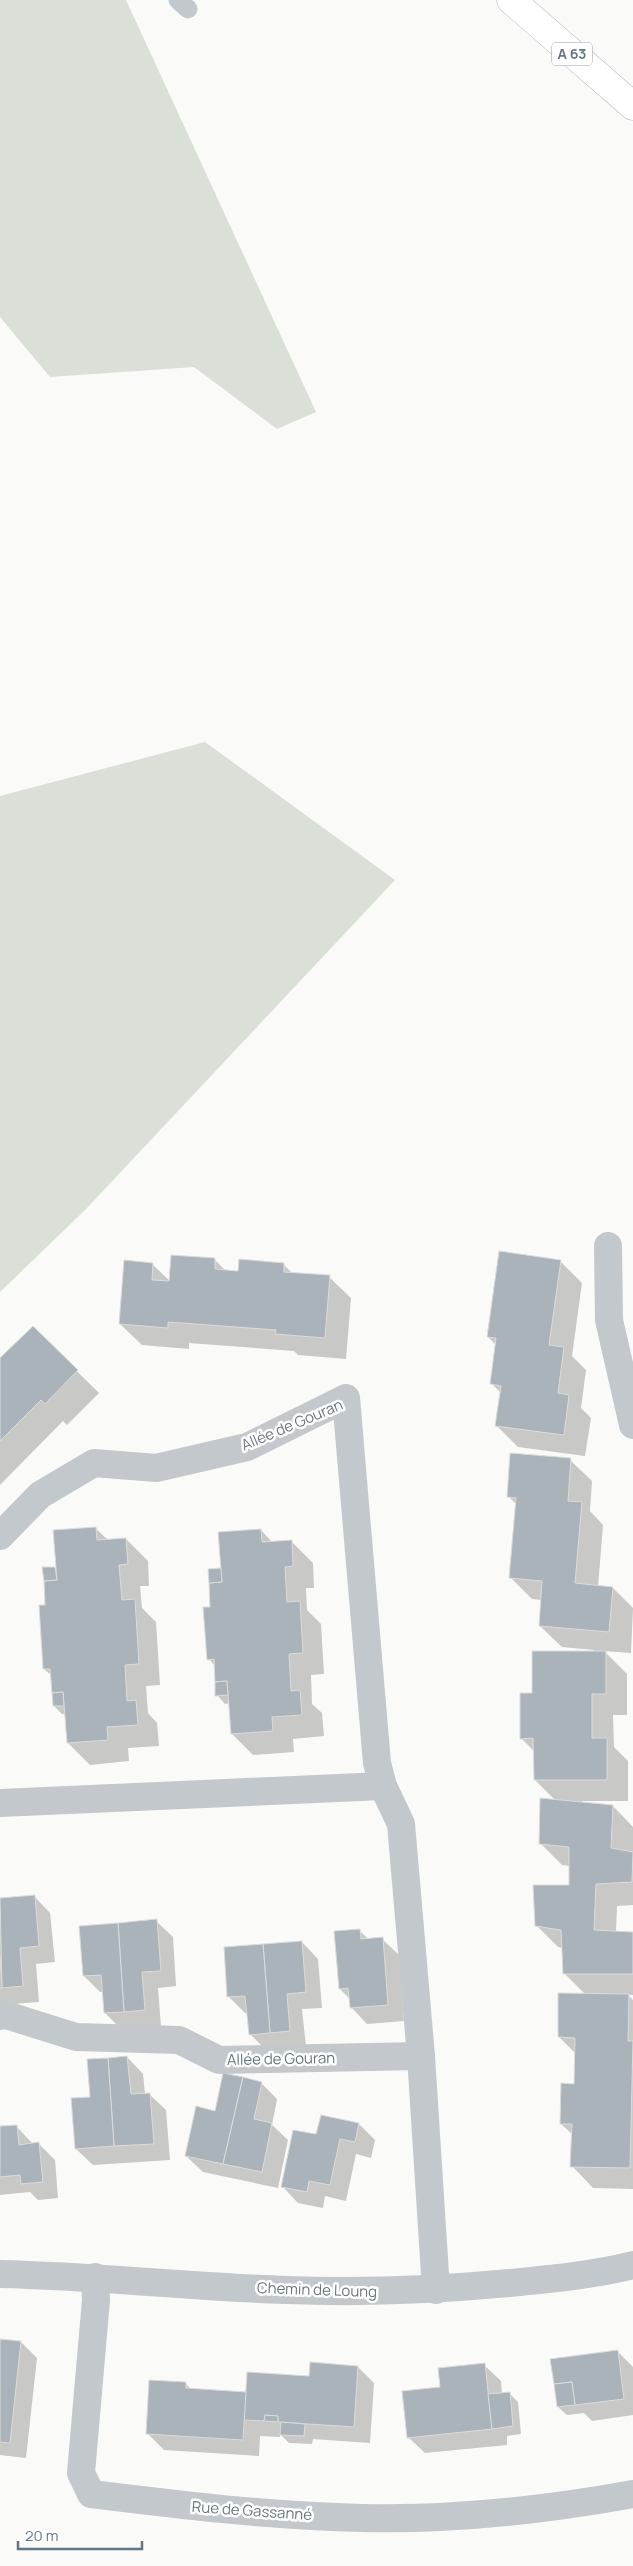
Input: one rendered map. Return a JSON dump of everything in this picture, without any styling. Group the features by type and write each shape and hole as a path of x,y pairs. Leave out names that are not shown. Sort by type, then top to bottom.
{"highway":[{"name":"A 63","path":"511,0 633,106"}],"street":[{"path":"608,1246 609,1320 633,1425"},
{"name":"Allée de Gouran","path":"0,1536 40,1495 94,1463 156,1468 246,1447 346,1398 378,1764 383,1786 401,1824 421,2056 436,2290"},
{"path":"0,1803 383,1786"},
{"name":"Allée de Gouran","path":"0,2016 76,2037 179,2040 219,2060 421,2056"},
{"name":"Chemin de Loung","path":"0,2274 95,2277 286,2290 375,2292 436,2290 538,2280 633,2265"},
{"name":"Rue de Gassanné","path":"95,2277 96,2300 81,2473 90,2494 225,2510 363,2518 465,2514 582,2503 633,2494"}],"shaded area":[{"path":"0,0 126,0 316,412 277,429 194,367 50,377 0,317"},
{"path":"205,742 395,880 86,1209 0,1292 0,796"}],"building":[{"path":"499,1251 561,1260 549,1345 564,1347 558,1393 569,1395 564,1435 495,1426 501,1386 490,1384 496,1338 487,1337"},
{"path":"171,1255 215,1258 215,1269 238,1271 239,1259 284,1263 284,1272 330,1275 325,1338 275,1334 276,1330 168,1322 168,1328 119,1324 124,1260 153,1263 152,1280 169,1281"},
{"path":"33,1326 78,1370 45,1404 41,1400 0,1441 0,1358"},
{"path":"510,1453 571,1458 568,1501 582,1502 575,1583 613,1587 609,1632 539,1626 542,1581 509,1578 516,1498 507,1497"},
{"path":"96,1527 97,1540 126,1538 128,1564 119,1565 122,1600 135,1599 139,1664 125,1665 127,1701 136,1700 138,1725 107,1727 108,1740 67,1743 63,1692 52,1693 50,1669 43,1669 39,1605 45,1605 44,1581 57,1580 53,1530"},
{"path":"261,1529 262,1542 292,1540 293,1566 285,1567 287,1602 300,1601 303,1653 289,1654 291,1691 300,1690 302,1715 272,1717 273,1731 231,1734 227,1681 215,1682 214,1659 207,1660 203,1607 210,1607 209,1583 222,1582 218,1532"},
{"path":"42,1567 55,1567 57,1580 44,1581"},
{"path":"221,1568 222,1582 209,1583 208,1569"},
{"path":"532,1651 606,1651 606,1694 592,1694 592,1738 607,1738 607,1780 534,1780 533,1738 520,1739 520,1693 532,1693"},
{"path":"227,1681 228,1695 215,1696 215,1682"},
{"path":"63,1692 64,1706 53,1706 52,1693"},
{"path":"540,1798 613,1805 611,1848 633,1852 632,1882 596,1884 594,1930 633,1932 633,1974 563,1974 561,1930 535,1926 533,1885 569,1885 569,1847 539,1844"},
{"path":"35,1895 39,1946 20,1948 23,1986 2,1988 0,1898"},
{"path":"157,1919 161,1971 142,1972 145,2010 124,2012 118,1923"},
{"path":"118,1923 124,2012 104,2013 101,1975 83,1976 79,1926"},
{"path":"360,1929 361,1939 383,1937 388,2005 350,2008 348,1988 339,1989 334,1931"},
{"path":"302,1941 306,1992 287,1994 290,2031 270,2033 263,1944"},
{"path":"263,1944 270,2033 249,2035 245,1996 227,1997 224,1947"},
{"path":"0,1956 2,1988 0,1988"},
{"path":"558,1993 629,1994 628,2041 633,2041 630,2168 570,2167 572,2124 560,2124 561,2083 574,2084 575,2038 558,2037"},
{"path":"127,2056 131,2094 150,2093 154,2144 114,2146 108,2058"},
{"path":"108,2058 114,2146 75,2149 71,2098 90,2097 87,2059"},
{"path":"223,2073 243,2077 223,2164 185,2156 196,2106 215,2111"},
{"path":"243,2077 262,2082 254,2119 272,2123 262,2172 223,2164"},
{"path":"321,2115 359,2123 355,2142 340,2139 330,2185 309,2181 307,2192 281,2187 293,2130 316,2134"},
{"path":"17,2125 19,2145 39,2142 43,2182 21,2184 20,2175 0,2177 0,2126"},
{"path":"0,2339 21,2341 10,2443 0,2442"},
{"path":"618,2350 624,2399 575,2405 572,2382 554,2384 550,2359"},
{"path":"310,2362 358,2366 354,2427 278,2422 278,2416 265,2415 264,2421 244,2420 247,2372 309,2376"},
{"path":"485,2363 492,2429 407,2438 402,2391 440,2387 438,2368"},
{"path":"149,2380 186,2382 186,2388 246,2392 243,2440 146,2434"},
{"path":"572,2382 575,2405 557,2407 554,2384"},
{"path":"510,2392 513,2426 492,2429 488,2394"},
{"path":"265,2415 278,2416 278,2422 264,2421"},
{"path":"281,2422 305,2424 304,2436 280,2435"}]}
